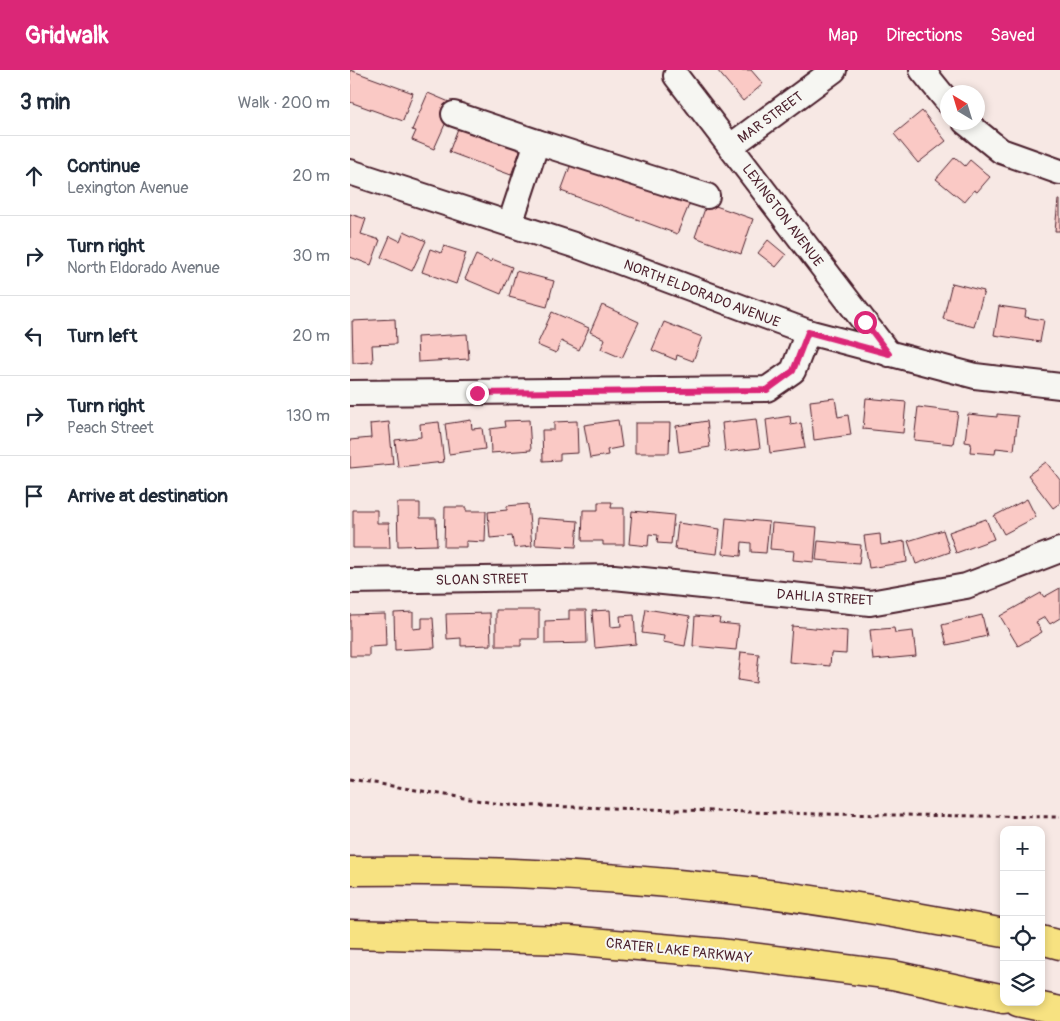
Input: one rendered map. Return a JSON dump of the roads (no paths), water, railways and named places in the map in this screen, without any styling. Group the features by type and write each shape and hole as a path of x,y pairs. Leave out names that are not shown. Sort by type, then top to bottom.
{"main road":[{"path":"350,871 396,870 578,875 728,889 869,908 1000,932"},
{"name":"CRATER LAKE PARKWAY","path":"350,934 569,940 719,953 893,976 1000,998"},
{"path":"1045,941 1060,945"},
{"path":"1037,1006 1060,1011"}],"street":[{"name":"MAR STREET","path":"730,146 834,70"},
{"path":"922,70 940,92"},
{"name":"LEXINGTON AVENUE","path":"676,76 889,354"},
{"path":"454,114 706,196"},
{"path":"975,130 1001,151 1060,172"},
{"path":"510,224 537,142"},
{"name":"NORTH ELDORADO AVENUE","path":"350,172 580,247 808,332 975,376 1060,386"},
{"path":"350,393 767,390 793,371 808,332"},
{"name":"DAHLIA STREET","path":"614,577 870,603 966,586 1060,550"},
{"name":"SLOAN STREET","path":"350,581 614,577"}]}
